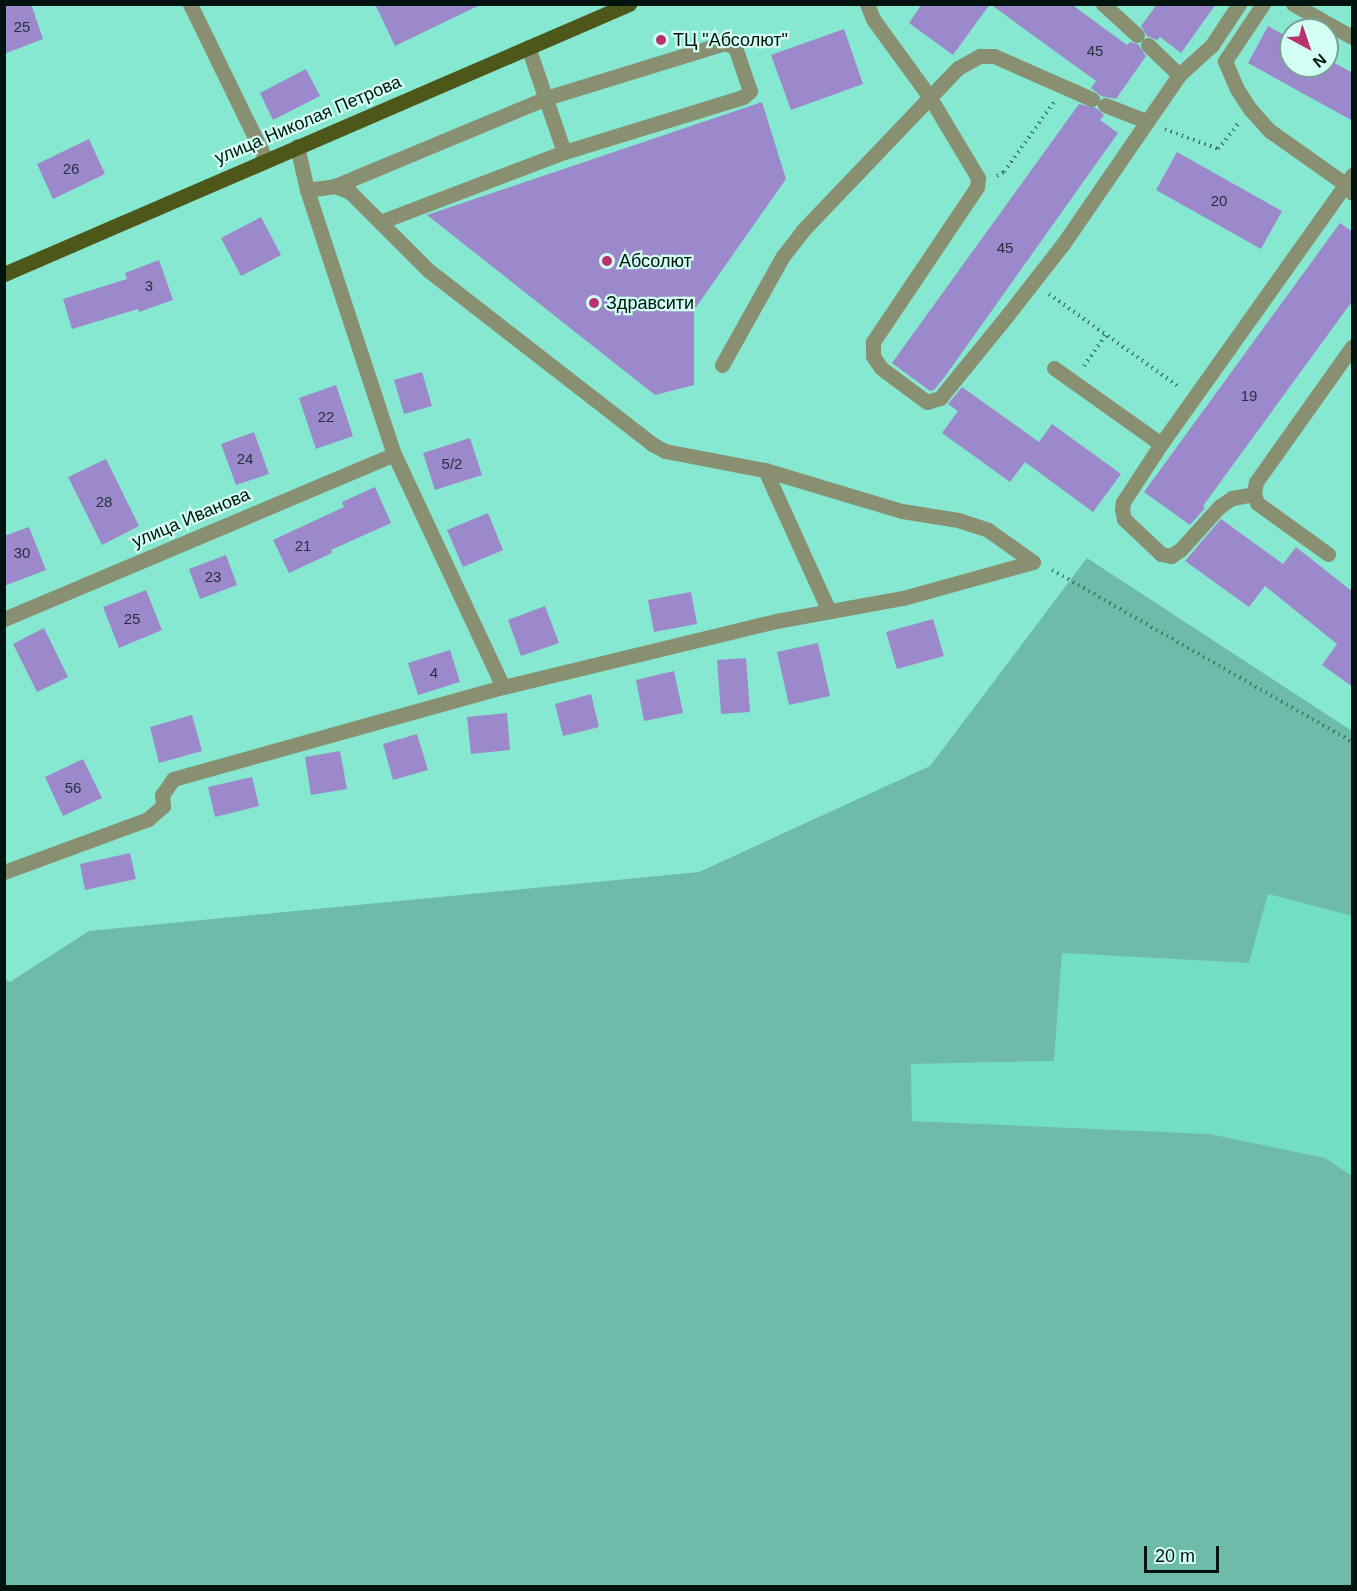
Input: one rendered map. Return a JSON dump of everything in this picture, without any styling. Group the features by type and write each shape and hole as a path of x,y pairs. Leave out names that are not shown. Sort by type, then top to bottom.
{"main road":[{"name":"улица Николая Петрова","path":"4,274 628,4"}],"street":[{"path":"190,4 266,160"},
{"path":"867,4 873,19 929,96 978,178 977,187 873,342 873,356 881,368 927,402 940,398 1009,313 1063,244 1179,75 1212,45 1239,4"},
{"path":"1103,4 1179,75"},
{"path":"1254,494 1232,498 1219,507 1181,549 1171,556 1161,554 1124,519 1122,509 1123,502 1161,444 1350,184 1270,131 1250,109 1225,61 1263,4"},
{"path":"1293,4 1353,37"},
{"path":"307,190 335,186 546,98 725,43 735,47 739,55 750,91 743,97 564,152 380,222"},
{"path":"528,47 564,152"},
{"path":"722,365 783,256 804,229 958,68 980,56 994,56 1146,121"},
{"path":"297,146 307,190 394,454 503,687"},
{"path":"4,872 148,819 163,806 162,795 173,779 503,687 776,621 903,598 1033,562 988,531 958,520 902,511 765,470 681,456 652,444 428,270 350,192 335,186"},
{"path":"1329,554 1257,503 1254,494 1256,482 1353,347"},
{"path":"1054,368 1161,444"},
{"name":"улица Иванова","path":"4,619 394,454"},
{"path":"765,470 829,610"}],"path":[{"path":"977,187 1004,172 1065,87"},
{"path":"1146,121 1218,149 1250,109"},
{"path":"1044,291 1185,391"},
{"path":"1091,355 1106,334"},
{"path":"1052,570 1353,742"}],"shaded area":[{"path":"1087,558 1352,731 1352,916 1268,894 1249,963 1062,953 1054,1061 911,1064 912,1121 1210,1134 1325,1158 1352,1176 1352,1586 5,1586 5,979 10,982 89,931 699,872 930,766"},
{"path":"1268,894 1352,916 1352,1176 1325,1158 1210,1134 912,1121 911,1064 1054,1061 1062,953 1249,963"}],"building":[{"path":"4,4 31,4 43,39 4,54"},
{"path":"375,4 482,4 395,46"},
{"path":"922,4 990,4 953,55 909,23"},
{"path":"990,4 1071,4 1127,45 1130,42 1138,44 1146,56 1116,99 1101,96 1091,88 1096,81"},
{"path":"1157,4 1216,4 1181,53 1160,37 1157,40 1147,36 1141,26"},
{"path":"1268,26 1279,32 1279,78 1339,78 1339,65 1353,73 1353,121 1248,63"},
{"path":"844,29 863,84 791,110 771,55"},
{"path":"306,69 320,96 273,120 260,93"},
{"name":"Абсолют","path":"762,102 786,179 694,310 694,385 655,395 427,215"},
{"path":"1079,104 1096,108 1104,115 1100,120 1118,133 946,375 934,390 930,391 892,363"},
{"path":"89,139 105,174 53,199 37,164"},
{"path":"1177,152 1282,211 1261,249 1156,190"},
{"path":"261,217 281,255 241,276 221,238"},
{"path":"1340,223 1353,232 1353,300 1203,506 1205,508 1190,525 1144,492"},
{"path":"159,260 173,300 139,312 138,309 72,329 63,299 127,279 125,273"},
{"path":"422,372 432,406 404,414 394,380"},
{"path":"336,385 353,436 316,449 299,398"},
{"path":"962,387 1039,442 1052,424 1121,474 1093,512 1025,462 1010,482 942,433 958,411 948,404"},
{"path":"254,432 269,474 236,485 221,444"},
{"path":"470,438 482,475 435,490 423,453"},
{"path":"106,459 139,526 102,545 68,477"},
{"path":"375,487 391,523 331,550 332,553 289,573 273,540 344,507 342,502"},
{"path":"488,513 503,550 463,567 447,530"},
{"path":"1221,519 1283,564 1296,547 1353,592 1353,687 1322,665 1337,644 1265,586 1249,607 1185,561"},
{"path":"29,527 46,570 4,586 4,536"},
{"path":"226,555 237,585 200,599 189,569"},
{"path":"146,590 162,630 119,648 103,607"},
{"path":"691,592 697,624 654,632 648,600"},
{"path":"545,606 559,643 521,656 508,620"},
{"path":"933,619 944,656 897,669 886,632"},
{"path":"44,628 68,677 37,692 13,644"},
{"path":"818,643 830,696 789,705 777,652"},
{"path":"450,650 460,682 418,695 408,663"},
{"path":"746,658 750,712 721,714 717,660"},
{"path":"674,671 683,713 644,721 636,680"},
{"path":"591,694 599,727 563,736 555,704"},
{"path":"507,713 510,750 471,754 467,717"},
{"path":"192,715 202,751 159,763 150,727"},
{"path":"417,734 428,770 393,780 383,744"},
{"path":"340,751 347,789 311,795 305,757"},
{"path":"83,759 102,798 63,816 45,777"},
{"path":"252,777 259,806 215,817 208,787"},
{"path":"130,853 136,879 85,890 80,864"}],"place":[{"name":"ТЦ \"Абсолют\"","path":"661,40"},
{"name":"Абсолют","path":"607,261"},
{"name":"Здравсити","path":"594,303"}]}
